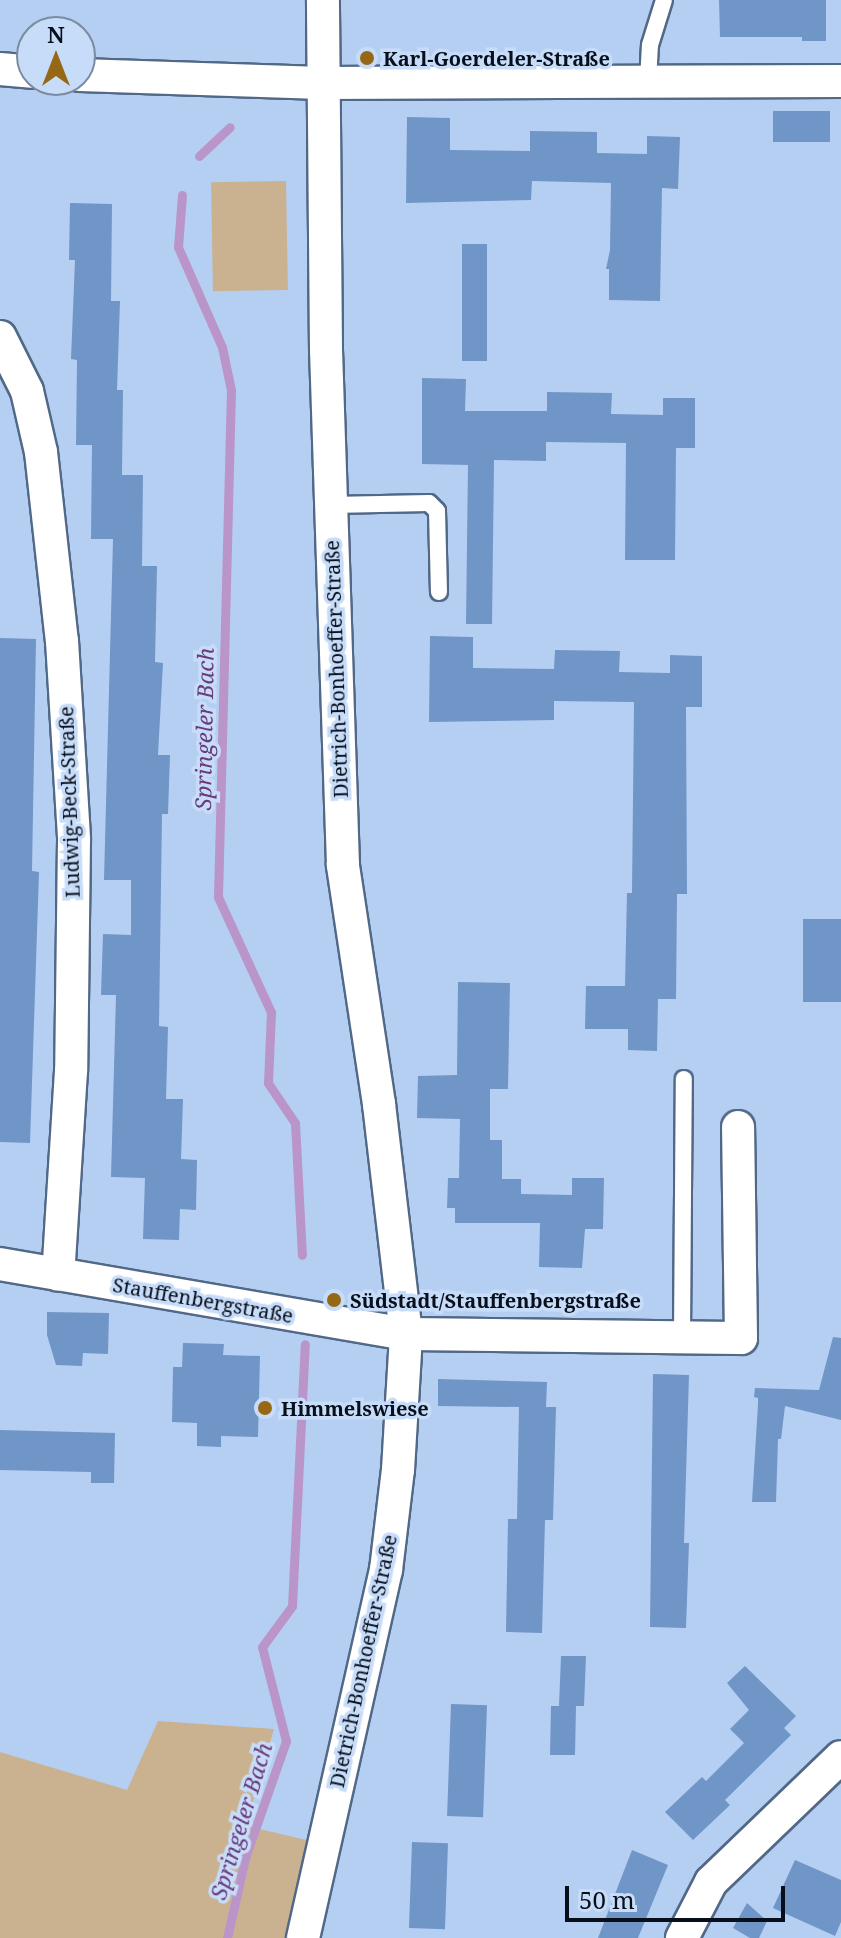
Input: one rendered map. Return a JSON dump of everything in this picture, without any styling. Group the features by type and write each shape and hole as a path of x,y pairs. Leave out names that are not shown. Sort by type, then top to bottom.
{"street":[{"name":"Dietrich-Bonhoeffer-Straße","path":"303,1938 386,1570 398,1470 406,1334 379,1104 343,865 331,505 323,0"},
{"path":"96,76 322,83 841,80"},
{"name":"Ludwig-Beck-Straße","path":"0,337 27,391 41,452 63,656 73,871 71,1071 58,1275"},
{"path":"406,1334 741,1338 738,1127"},
{"name":"Stauffenbergstraße","path":"0,1264 406,1334"},
{"path":"682,1938 711,1882 841,1757"}],"lane":[{"path":"648,82 650,45 664,0"},
{"path":"331,505 429,503 437,511 439,592"},
{"path":"682,1337 684,1079"}],"shaded area":[{"path":"286,181 288,290 213,291 211,182"},
{"path":"158,1721 274,1729 246,1826 315,1842 294,1938 0,1938 0,1752 127,1790"}],"building":[{"path":"719,0 826,0 826,41 802,41 802,37 720,37"},
{"path":"773,111 830,111 830,142 773,142"},
{"path":"407,117 450,118 450,150 530,151 530,131 597,132 597,153 647,154 647,136 680,137 678,189 662,188 660,301 609,300 609,269 606,269 610,250 611,183 532,181 531,200 406,203"},
{"path":"70,203 112,204 111,301 120,301 117,390 123,390 122,475 143,475 142,566 157,566 155,662 163,663 158,755 170,755 168,814 162,814 159,1026 168,1027 166,1099 183,1099 181,1159 197,1160 196,1210 180,1209 179,1240 143,1239 145,1178 111,1177 116,995 101,995 103,934 131,935 131,880 104,880 113,539 91,539 92,445 76,445 77,360 71,359 75,260 69,260"},
{"path":"462,244 487,244 487,361 462,361"},
{"path":"422,378 466,379 465,411 547,411 547,392 612,393 611,414 663,415 663,398 695,398 695,448 676,448 675,560 625,560 626,443 546,442 546,461 494,460 492,624 466,624 468,465 422,464"},
{"path":"430,636 473,637 473,668 554,669 555,650 620,651 619,672 670,673 670,655 702,656 702,707 686,707 687,894 677,894 676,999 658,999 657,1051 628,1050 628,1029 585,1029 586,986 625,986 627,893 632,893 634,702 554,701 554,720 429,722"},
{"path":"0,638 36,639 32,871 39,872 30,1143 0,1142"},
{"path":"803,919 841,919 841,1002 803,1002"},
{"path":"458,982 510,983 508,1089 490,1089 490,1140 502,1140 502,1179 521,1179 521,1194 572,1195 572,1178 604,1178 603,1229 585,1229 582,1268 539,1267 540,1223 455,1223 455,1208 447,1208 448,1178 459,1178 460,1119 417,1118 418,1076 457,1075"},
{"path":"47,1312 109,1313 108,1354 83,1353 82,1366 56,1365 47,1335"},
{"path":"833,1337 841,1338 841,1420 785,1406 781,1439 778,1439 776,1502 752,1502 758,1404 758,1398 754,1397 755,1388 819,1390"},
{"path":"183,1343 224,1344 223,1355 260,1356 258,1437 221,1436 221,1447 197,1446 197,1423 172,1422 173,1367 182,1367"},
{"path":"653,1374 689,1375 684,1543 689,1543 686,1628 650,1627"},
{"path":"438,1379 547,1382 546,1407 556,1407 553,1520 545,1520 542,1633 506,1632 508,1519 517,1519 519,1407 438,1406"},
{"path":"0,1430 115,1433 114,1483 91,1483 91,1472 0,1470"},
{"path":"561,1656 586,1656 584,1706 576,1706 575,1755 550,1755 551,1706 559,1706"},
{"path":"745,1666 796,1716 784,1728 791,1735 725,1800 730,1805 693,1840 665,1812 702,1777 706,1781 744,1743 730,1729 749,1710 727,1683"},
{"path":"451,1704 487,1705 483,1817 447,1816"},
{"path":"412,1842 448,1843 445,1929 409,1928"},
{"path":"632,1850 668,1865 638,1938 598,1938"},
{"path":"795,1860 841,1880 841,1922 835,1936 773,1908"},
{"path":"747,1903 767,1921 759,1938 750,1938 733,1928"}],"waterway":[{"name":"Springeler Bach","path":"199,156 230,127"},
{"name":"Springeler Bach","path":"182,195 178,247 222,347 231,390 218,897 271,1012 268,1083 295,1123 302,1255"},
{"name":"Springeler Bach","path":"227,1938 245,1858 286,1741 262,1647 292,1606 305,1344"}],"place":[{"name":"Karl-Goerdeler-Straße","path":"367,58"},
{"name":"Südstadt/Stauffenbergstraße","path":"334,1300"},
{"name":"Himmelswiese","path":"265,1408"}]}
